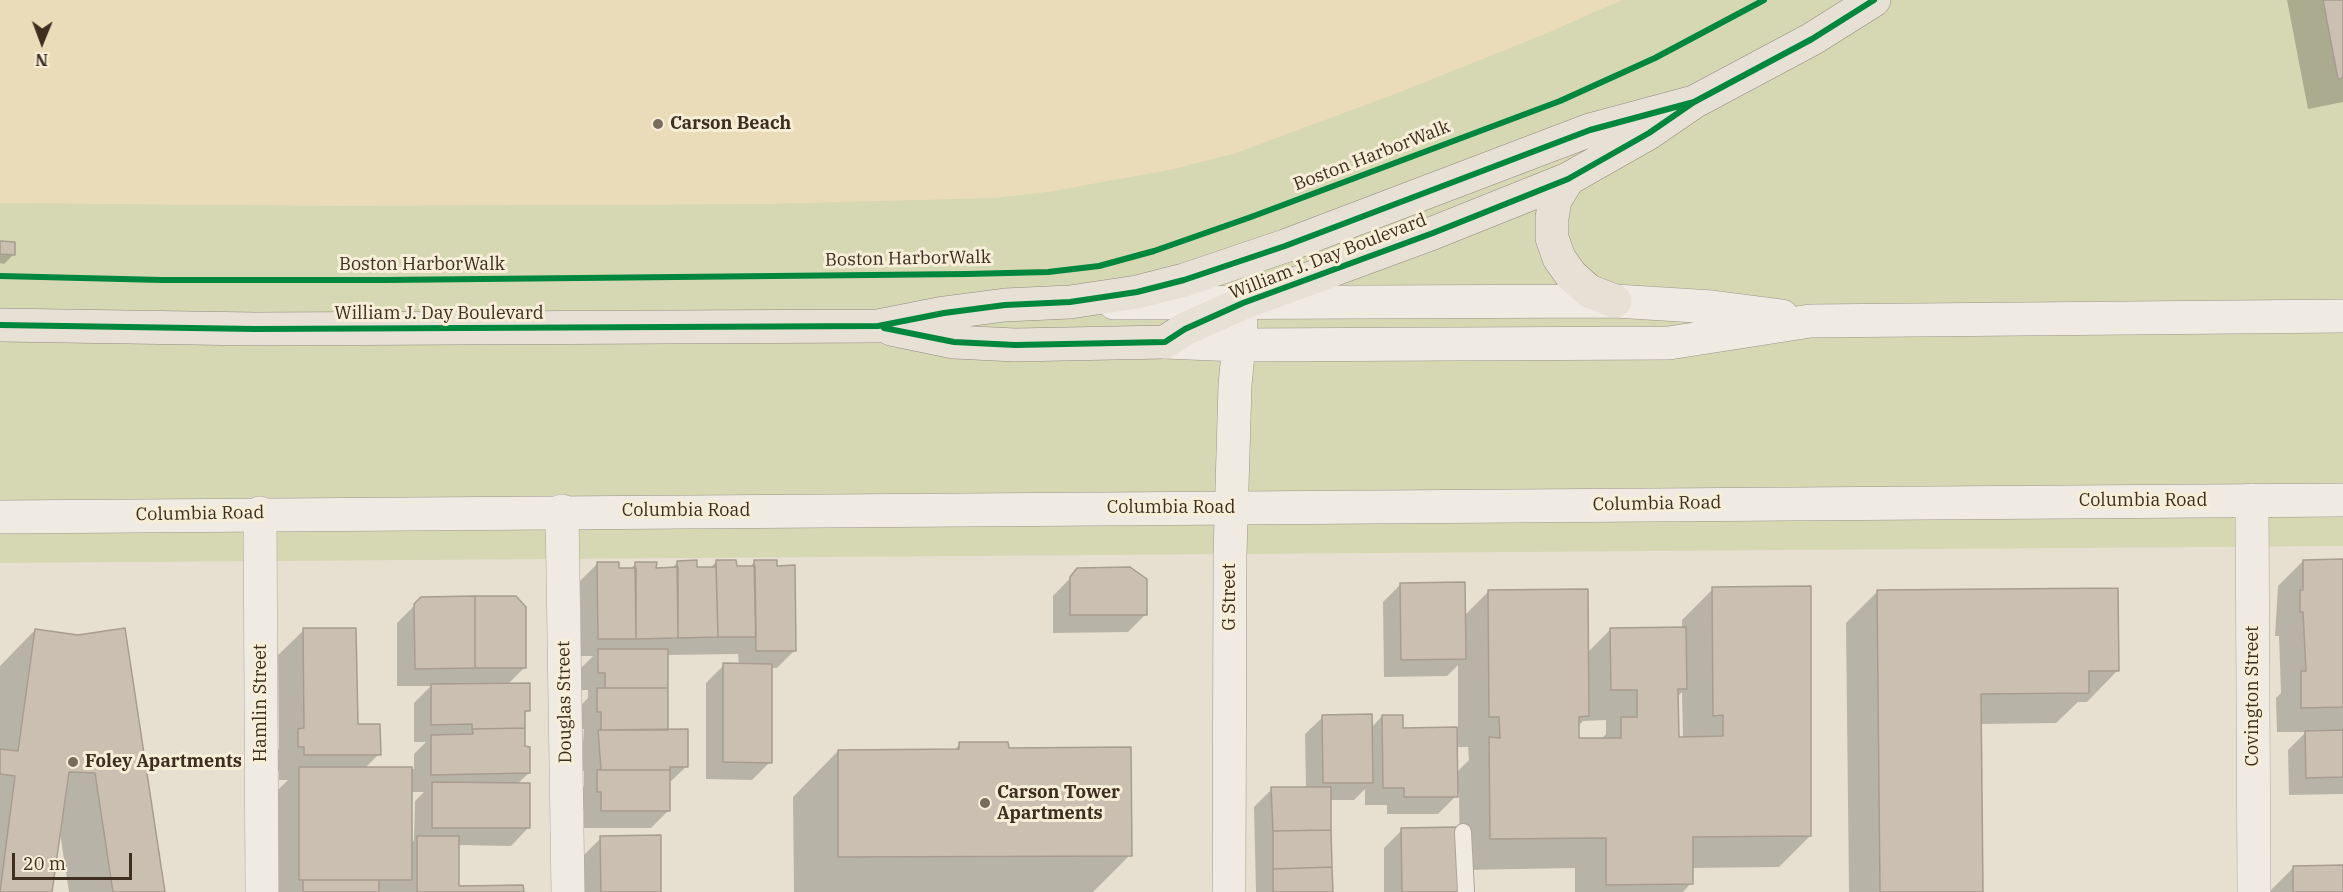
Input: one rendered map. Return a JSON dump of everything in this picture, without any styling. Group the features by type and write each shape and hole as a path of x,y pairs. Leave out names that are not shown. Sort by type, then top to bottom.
{"main road":[{"name":"William J. Day Boulevard","path":"878,326 954,342 1015,345 1165,342 1185,329 1243,303 1433,234 1568,179 1650,133 1694,102 1812,39 1874,0"},
{"name":"William J. Day Boulevard","path":"0,325 255,330 878,326 974,309 1070,302 1137,292 1184,280 1285,246 1590,130 1694,102"},
{"path":"1568,179 1555,200 1552,218 1552,238 1559,258 1571,274 1589,291 1616,301"},
{"path":"1070,302 1616,301 1712,307 1810,321"},
{"name":"G Street","path":"1229,892 1231,507 1238,345 1243,303"},
{"path":"1165,342 1238,345 1669,343 1810,321 2343,316"},
{"name":"Covington Street","path":"2252,500 2254,892"},
{"name":"Columbia Road","path":"0,517 260,513 2343,500"},
{"name":"Douglas Street","path":"562,511 568,892"},
{"name":"Hamlin Street","path":"260,513 262,892"}],"lane":[{"path":"1463,832 1466,892"}],"green space":[{"path":"0,0 2343,0 2343,546 0,563"}],"sand":[{"name":"Carson Beach","path":"0,0 1622,0 1545,34 1395,94 1236,153 1174,169 1048,192 993,198 766,204 338,206 0,203"}],"building":[{"path":"2323,0 2343,0 2343,78 2338,79"},
{"path":"0,241 15,242 15,255 0,254"},
{"path":"2343,559 2343,707 2301,708 2301,671 2306,671 2303,612 2300,612 2303,560"},
{"path":"697,560 697,567 716,567 718,637 678,638 677,561"},
{"path":"716,560 736,560 737,566 755,566 756,637 718,637"},
{"path":"754,560 777,560 777,566 795,565 796,651 756,651"},
{"path":"597,562 619,562 619,568 636,568 636,639 598,639"},
{"path":"635,562 657,562 656,568 678,567 678,638 636,639"},
{"path":"1130,567 1147,579 1147,615 1070,615 1070,577 1077,568"},
{"path":"1465,582 1466,659 1401,660 1400,583"},
{"path":"1811,586 1811,836 1693,837 1693,884 1606,885 1606,838 1490,839 1489,737 1500,738 1499,717 1489,717 1488,590 1588,589 1589,716 1579,717 1579,738 1621,738 1621,717 1637,717 1637,690 1611,690 1610,628 1686,627 1687,689 1678,689 1679,737 1723,736 1723,715 1713,716 1712,587"},
{"path":"2118,588 2119,671 2089,671 2089,693 1981,694 1983,892 1880,892 1877,590"},
{"path":"475,596 516,596 526,607 526,668 475,668"},
{"path":"475,596 475,668 415,669 414,604 421,597"},
{"name":"Foley Apartments","path":"125,628 165,892 113,892 95,773 69,772 52,892 0,892 15,776 0,774 0,749 18,751 35,629 78,635"},
{"path":"303,628 356,628 358,724 380,724 381,755 304,755 304,747 298,747 298,729 304,728"},
{"path":"598,649 668,649 668,688 605,688 605,673 598,673"},
{"path":"723,663 772,664 772,763 723,762"},
{"path":"530,683 530,711 525,711 525,728 472,729 472,724 431,725 431,684"},
{"path":"597,688 668,688 668,730 601,730 601,712 597,712"},
{"path":"1372,714 1373,783 1323,783 1322,715"},
{"path":"1382,715 1403,715 1403,728 1457,727 1458,797 1404,797 1404,788 1383,788"},
{"path":"525,728 525,746 530,747 530,773 431,775 431,735 473,734 472,729"},
{"path":"688,729 688,767 670,767 670,770 601,770 598,730"},
{"path":"2343,730 2343,777 2306,778 2305,731"},
{"name":"Carson Tower Apartments","path":"959,742 1008,742 1009,748 1131,747 1132,856 838,857 838,750 959,749"},
{"path":"299,767 412,767 412,880 299,880"},
{"path":"597,770 670,770 670,811 601,811 601,792 597,792"},
{"path":"432,782 530,783 530,828 432,828"},
{"path":"1271,787 1331,787 1331,830 1273,831"},
{"path":"1457,827 1458,892 1402,892 1401,828"},
{"path":"1331,830 1332,867 1273,869 1273,831"},
{"path":"661,835 661,892 601,892 600,836"},
{"path":"417,836 459,836 459,886 523,885 524,892 417,892"},
{"path":"2343,865 2343,892 2293,892 2293,866"},
{"path":"1332,867 1333,892 1273,892 1273,869"},
{"path":"303,880 379,880 379,892 303,892"}],"cycle path":[{"name":"Boston HarborWalk","path":"0,276 162,280 385,280 967,274 1048,272 1099,266 1154,251 1251,217 1560,101 1655,58 1764,0"},
{"path":"884,328 954,342 1015,345 1165,342 1185,329 1243,303 1433,233 1568,179 1649,133 1694,102 1812,39 1874,0"},
{"path":"0,325 255,329 878,326 944,313 1005,305 1070,302 1137,292 1184,280 1285,246 1590,130 1694,102"}],"place":[{"name":"Carson Beach","path":"658,124"},
{"name":"Foley Apartments","path":"73,762"},
{"name":"Carson Tower Apartments","path":"985,803"}]}
